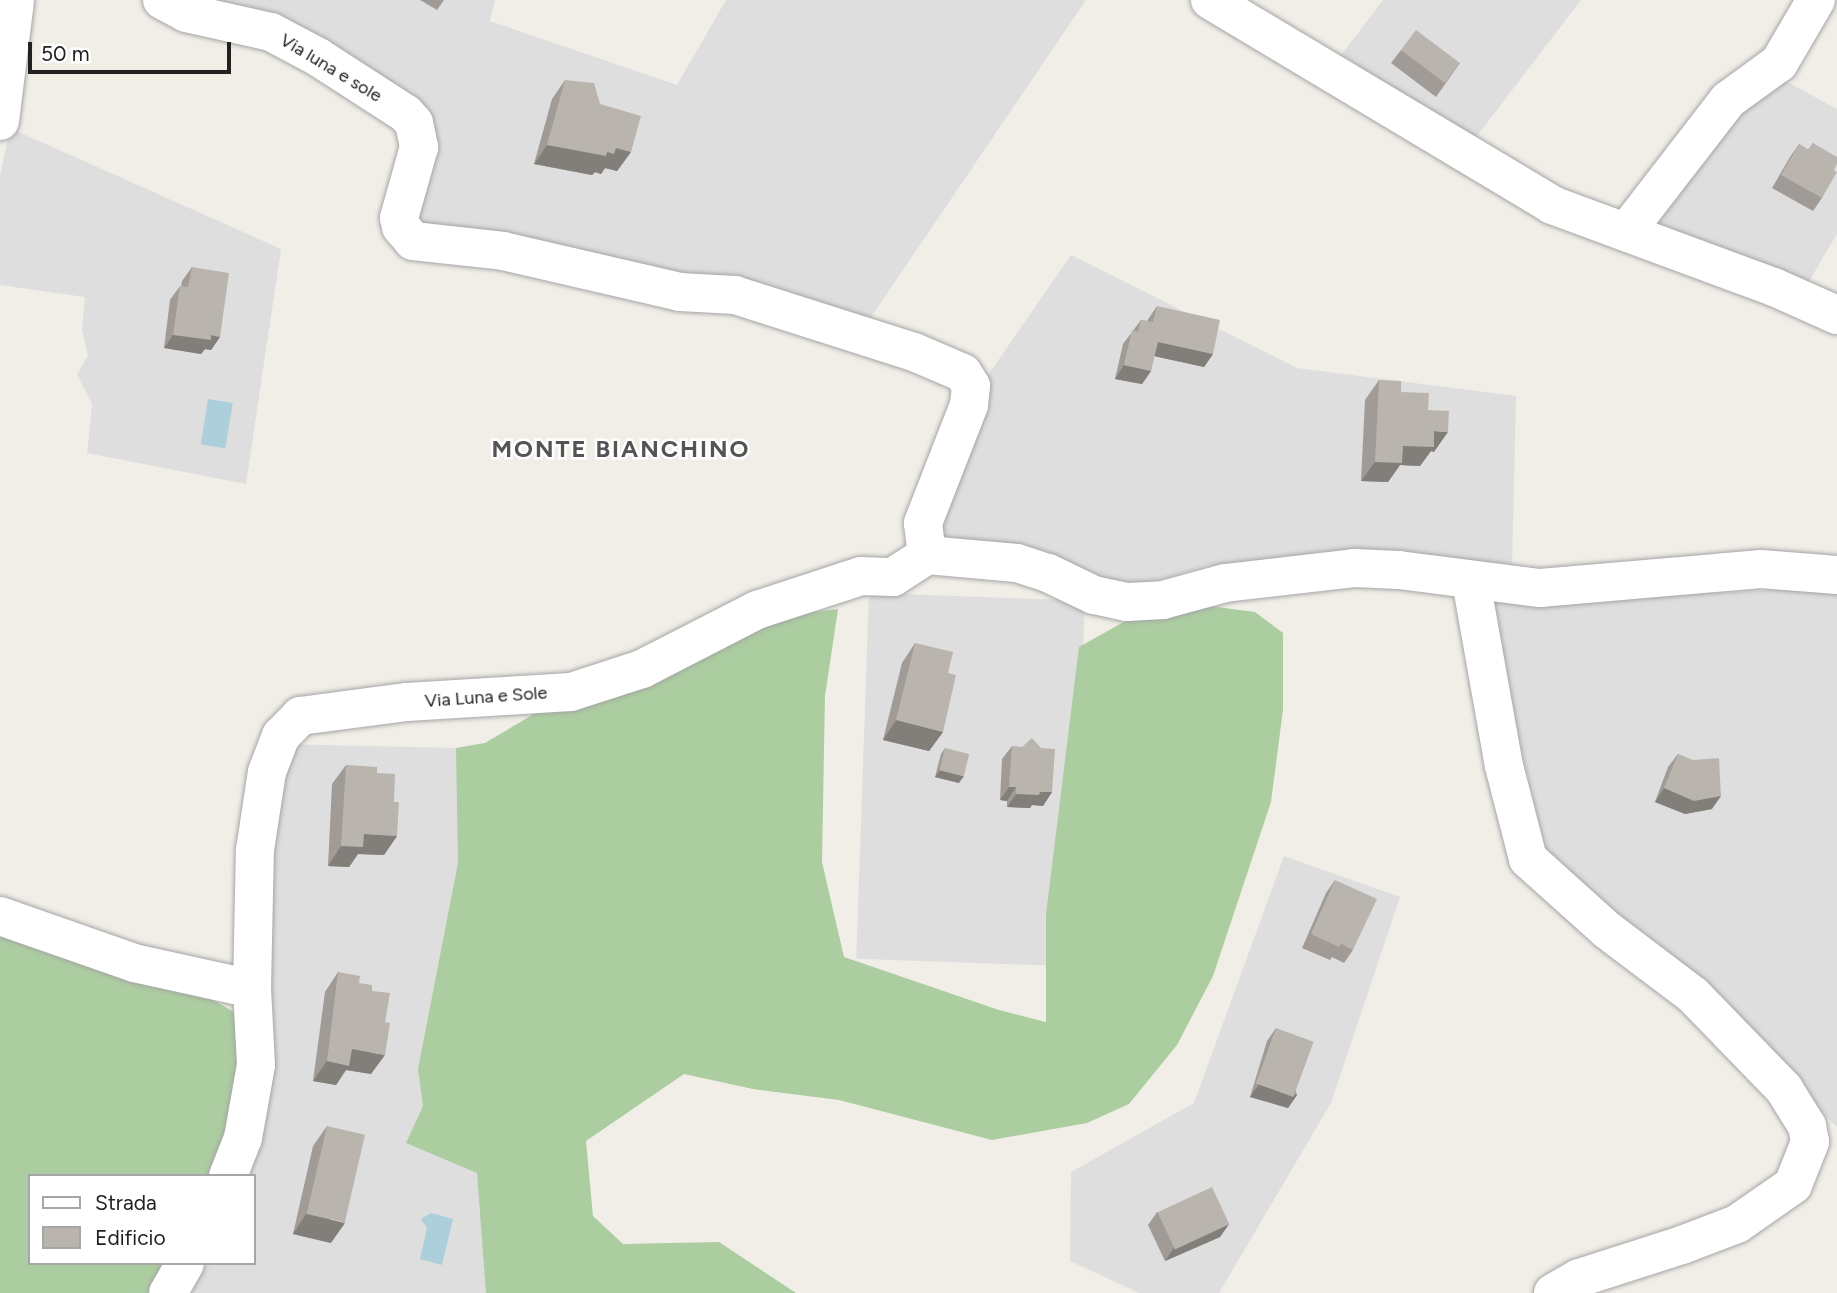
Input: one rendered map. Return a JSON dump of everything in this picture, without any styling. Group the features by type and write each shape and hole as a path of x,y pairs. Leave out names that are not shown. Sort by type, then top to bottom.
{"street":[{"path":"0,121 15,0"},
{"name":"Via luna e sole","path":"162,0 186,13 271,32 329,64 406,114 414,123 419,147 399,218 401,227 413,241 503,251 680,292 735,295 914,352 963,373 971,386 969,405 923,523 927,555"},
{"path":"1210,0 1552,205 1774,287 1837,316"},
{"path":"1626,232 1728,100 1779,64 1816,0"},
{"path":"927,555 1017,563 1048,573 1094,595 1128,602 1163,600 1225,583 1354,568 1399,570 1540,588 1761,569 1837,575"},
{"name":"Via Luna e Sole","path":"229,1174 243,1138 256,1065 252,989 255,850 267,772 281,736 300,716 407,702 571,692 642,669 757,611 861,576 893,577 927,555"},
{"path":"1471,581 1504,766 1528,859 1606,930 1693,995 1784,1089 1807,1126 1810,1142 1793,1185 1737,1224 1580,1278 1553,1293"},
{"path":"0,916 134,963 252,989"},
{"path":"168,1293 184,1265"}],"shaded area":[{"path":"202,0 495,0 490,21 677,85 726,0 1086,0 865,326 406,220 428,120 408,92 277,23"},
{"path":"1383,0 1581,0 1467,149 1342,54"},
{"path":"1782,79 1837,109 1837,234 1805,288 1647,234 1729,112"},
{"path":"10,128 281,249 246,484 87,453 92,404 77,374 88,356 82,329 85,297 0,285 0,176"},
{"path":"1071,255 1297,368 1516,396 1512,567 1208,565 1143,585 1096,582 941,541 936,512 986,378"},
{"path":"1837,583 1837,1127 1732,1027 1550,866 1485,604 1818,588"},
{"path":"869,593 1085,601 1072,966 856,959"},
{"path":"572,728 520,1293 181,1293 195,1265 256,1265 256,1174 236,1174 268,989 280,744 456,748"},
{"path":"1284,856 1400,897 1331,1103 1219,1293 1139,1293 1070,1261 1071,1172 1194,1103"}],"green space":[{"path":"1163,600 1255,612 1283,633 1283,710 1271,802 1213,976 1177,1045 1129,1104 1087,1123 992,1140 839,1100 753,1089 684,1074 586,1141 593,1216 623,1244 719,1242 796,1293 486,1293 477,1173 406,1143 423,1106 418,1069 458,863 456,748 485,743 571,692 734,622 838,609 825,696 822,862 844,957 999,1010 1046,1022 1046,914 1079,647"},
{"path":"0,929 198,991 239,1015 243,1067 214,1174 28,1174 28,1265 162,1265 149,1293 0,1293"}],"water":[{"path":"208,399 233,403 225,448 201,444"},
{"path":"431,1213 453,1219 442,1265 420,1259 427,1228 421,1219"}],"building":[{"path":"1416,30 1460,63 1445,83 1401,50"},
{"path":"565,80 594,83 600,104 641,116 631,152 616,148 614,154 607,152 606,156 547,145"},
{"path":"1813,143 1837,157 1834,170 1837,172 1822,198 1781,175 1799,144 1809,150"},
{"path":"192,267 229,273 220,337 211,335 211,340 173,335 180,286 188,287"},
{"path":"1157,306 1220,320 1213,354 1158,342 1151,371 1124,365 1132,330 1138,332 1141,320 1153,322"},
{"path":"1379,380 1401,381 1401,392 1429,393 1428,410 1449,411 1448,432 1434,431 1434,447 1403,446 1402,463 1375,462"},
{"path":"915,643 953,652 948,673 956,675 943,732 896,720"},
{"path":"1032,738 1041,748 1055,749 1052,792 1040,792 1039,795 1016,794 1016,787 1009,787 1012,746 1022,747"},
{"path":"945,748 969,754 964,776 939,770"},
{"path":"1678,754 1693,760 1719,758 1721,796 1694,801 1664,788"},
{"path":"346,765 377,767 377,773 395,774 394,802 399,802 397,836 364,834 363,847 341,846"},
{"path":"1335,880 1377,899 1353,950 1341,944 1339,947 1311,934"},
{"path":"338,972 360,976 359,983 372,985 372,991 390,993 385,1022 390,1023 385,1055 352,1049 349,1066 327,1061"},
{"path":"1276,1028 1314,1042 1293,1097 1256,1083"},
{"path":"327,1126 365,1135 345,1222 307,1214"},
{"path":"1212,1187 1229,1224 1175,1250 1158,1212"}],"district":[{"name":"MONTE BIANCHINO","path":"621,449"}]}
